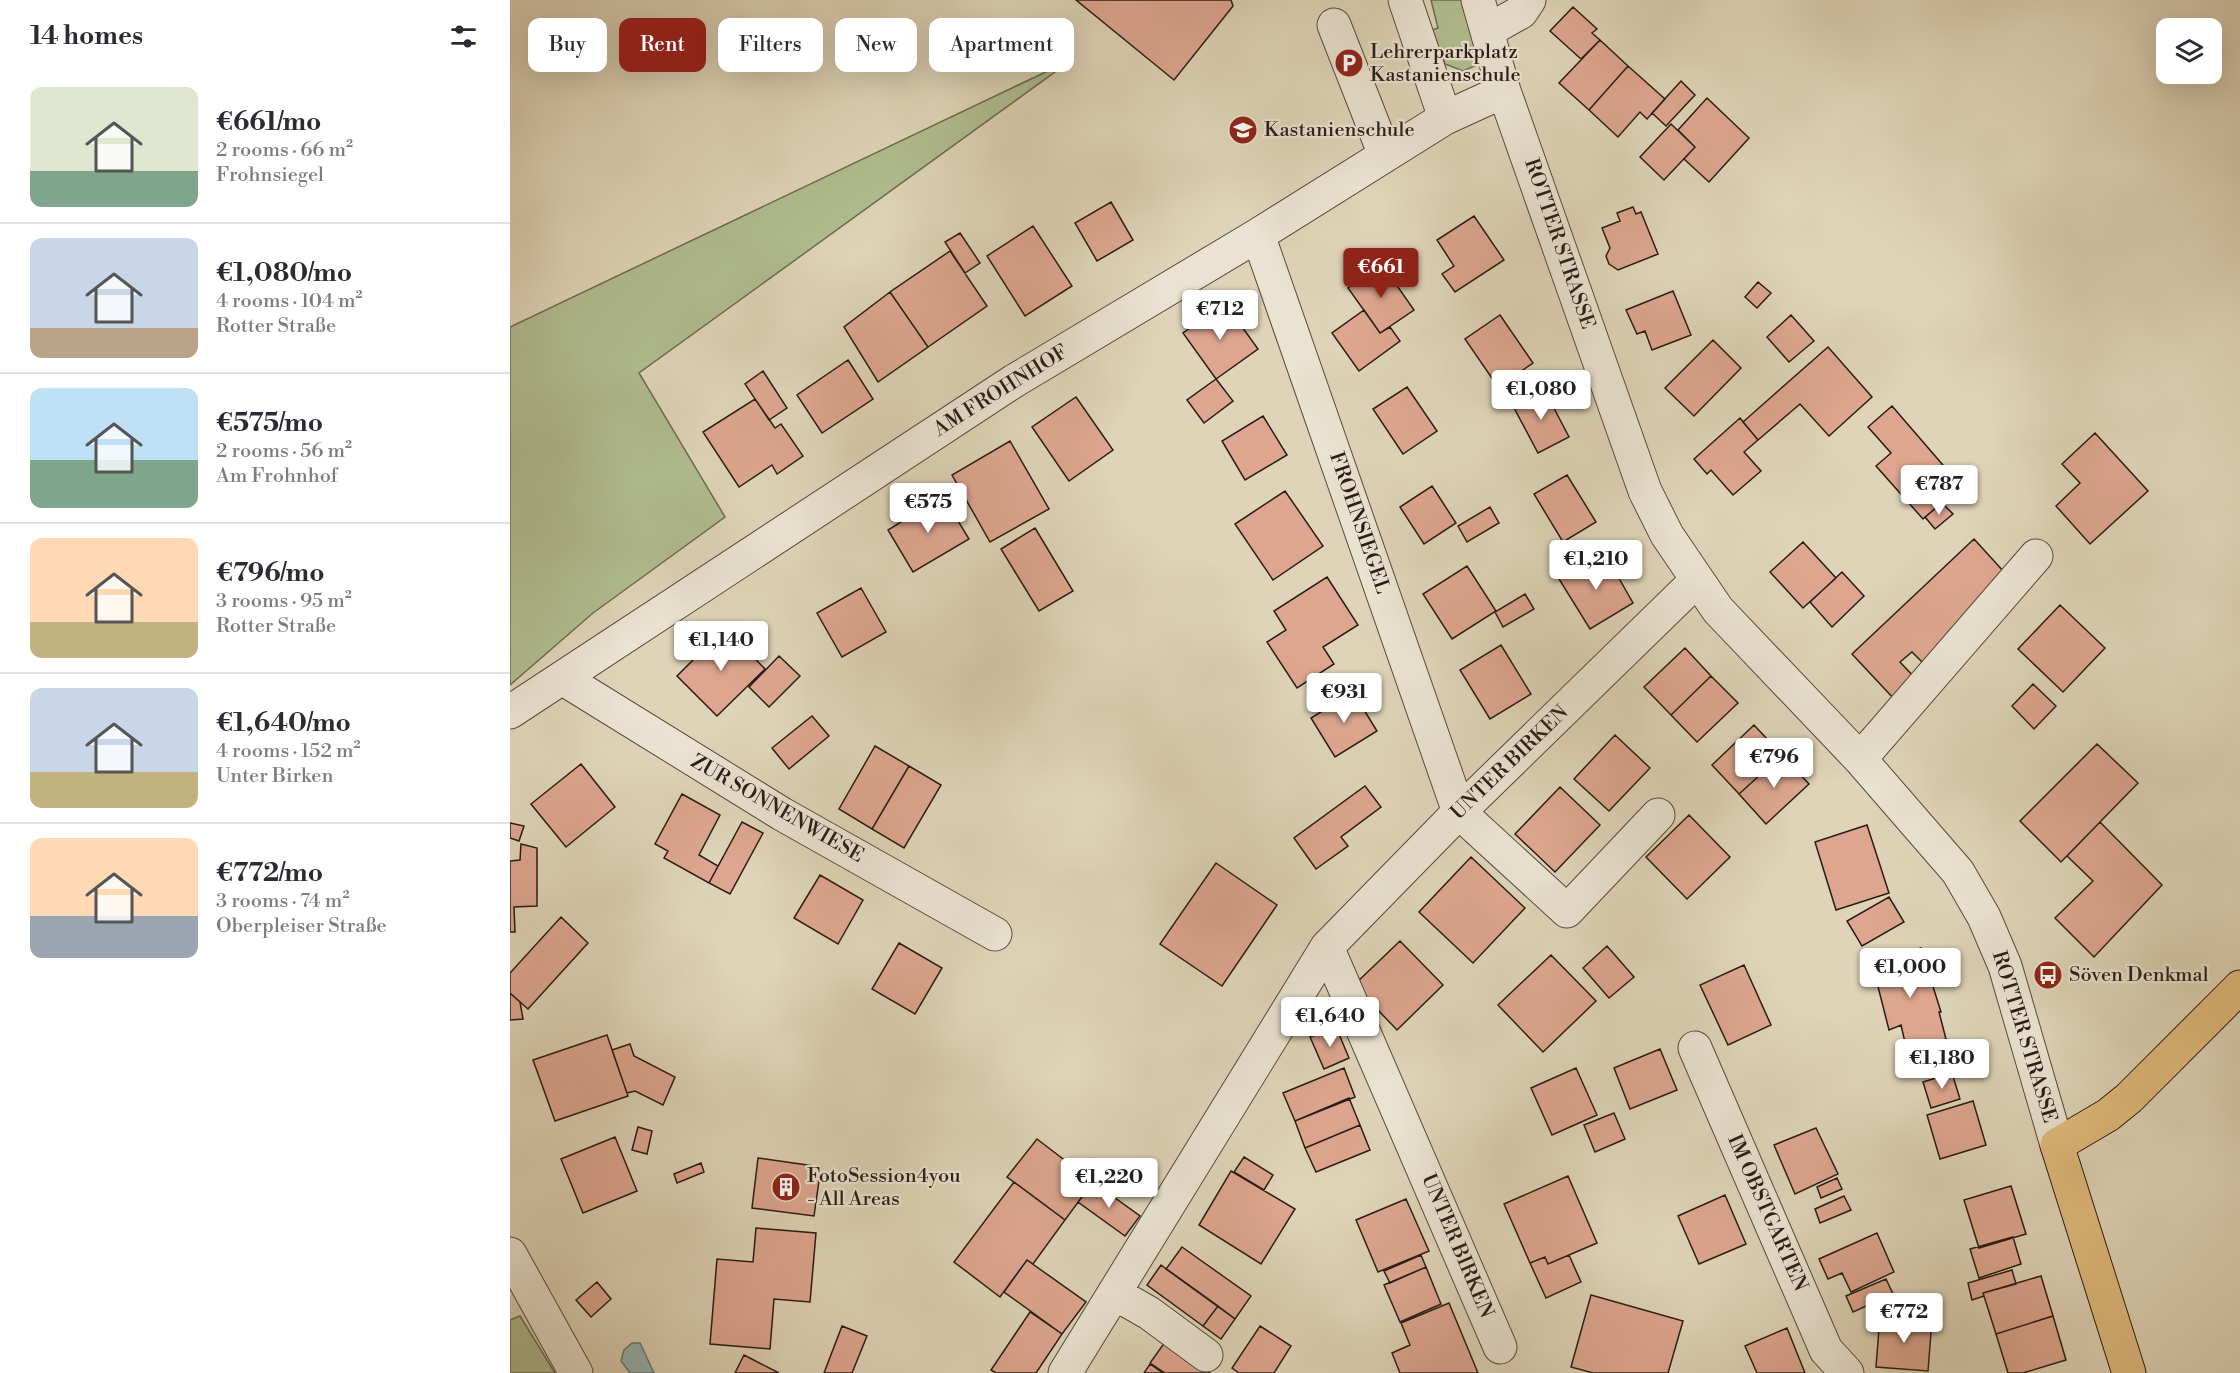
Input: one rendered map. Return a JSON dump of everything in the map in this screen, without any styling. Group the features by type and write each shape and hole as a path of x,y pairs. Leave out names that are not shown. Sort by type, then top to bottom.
{"main road":[{"path":"2129,1373 2057,1145 2108,1115 2129,1098 2240,987"}],"street":[{"path":"1405,0 1445,118"},
{"path":"1484,15 1521,12 1529,0"},
{"name":"ROTTER STRASSE","path":"1484,15 1504,91 1645,491 1667,535 1696,581 1718,610 1860,759 1958,872 1984,917 2006,966 2057,1145"},
{"path":"1334,25 1385,155"},
{"name":"AM FROHNHOF","path":"510,712 1014,381 1258,235 1445,118 1504,91"},
{"name":"FROHNSIEGEL","path":"1258,235 1459,812"},
{"path":"1860,759 2036,556"},
{"name":"UNTER BIRKEN","path":"1065,1373 1327,947 1459,812 1696,581"},
{"name":"ZUR SONNENWIESE","path":"562,678 782,814 995,934"},
{"path":"1459,812 1567,911 1658,815"},
{"name":"UNTER BIRKEN","path":"1327,947 1500,1347"},
{"name":"IM OBSTGARTEN","path":"1695,1048 1826,1350 1847,1373"},
{"path":"510,1254 576,1373"},
{"path":"1114,1293 1149,1313 1206,1355"}],"green space":[{"path":"1431,0 1461,0 1480,47 1482,63 1463,71 1445,64 1432,30 1438,28"},
{"path":"1046,72 1055,72 639,373 725,517 593,613 510,685 510,327"},
{"path":"520,1316 555,1373 510,1373 510,1320"}],"water":[{"path":"632,1343 640,1343 654,1373 630,1373 621,1361 624,1350"}],"building":[{"path":"1076,0 1231,0 1233,6 1174,80"},
{"path":"1573,7 1597,29 1592,33 1600,40 1581,59 1550,31"},
{"path":"1600,40 1628,66 1589,110 1559,83"},
{"path":"1628,66 1665,99 1647,119 1640,112 1618,137 1589,110"},
{"path":"1681,81 1695,95 1666,126 1652,113"},
{"path":"1707,98 1749,138 1709,182 1684,159 1695,147 1678,130"},
{"path":"1671,124 1695,147 1664,180 1640,157"},
{"path":"1111,202 1133,240 1097,261 1075,223"},
{"path":"1633,207 1636,214 1641,212 1658,254 1618,270 1609,264 1606,256 1610,248 1602,228 1620,221 1617,213"},
{"path":"1474,216 1504,260 1455,292 1442,274 1454,266 1437,240"},
{"path":"1033,226 1072,286 1025,316 987,256"},
{"path":"960,233 980,263 965,273 945,242"},
{"path":"950,251 987,306 928,347 890,292"},
{"path":"1382,264 1414,310 1380,333 1348,288"},
{"path":"1758,282 1771,293 1757,308 1745,297"},
{"path":"1673,291 1691,335 1652,350 1645,331 1637,334 1626,310"},
{"path":"890,292 928,347 878,382 844,327"},
{"path":"1225,303 1258,349 1216,379 1183,333"},
{"path":"1364,310 1380,333 1390,327 1400,341 1359,371 1332,333"},
{"path":"1500,315 1533,363 1498,387 1465,339"},
{"path":"1791,315 1814,341 1789,362 1767,337"},
{"path":"1713,340 1741,368 1694,416 1665,388"},
{"path":"1828,347 1872,397 1829,436 1800,404 1758,440 1743,422"},
{"path":"848,360 873,399 822,433 797,395"},
{"path":"763,371 787,408 769,420 745,384"},
{"path":"1216,379 1233,401 1204,423 1187,400"},
{"path":"1407,387 1437,431 1403,454 1373,409"},
{"path":"1544,389 1569,437 1538,453 1513,406"},
{"path":"1076,397 1113,450 1069,481 1032,427"},
{"path":"755,399 775,428 781,424 803,456 777,474 772,465 739,487 703,432"},
{"path":"1892,406 1961,486 1923,519 1876,466 1891,453 1868,427"},
{"path":"1263,416 1287,455 1245,480 1222,441"},
{"path":"1740,418 1758,440 1744,452 1761,471 1733,495 1711,470 1707,474 1694,459"},
{"path":"2095,433 2148,491 2090,544 2056,506 2080,483 2062,464"},
{"path":"1010,441 1049,509 990,542 952,475"},
{"path":"1567,475 1596,522 1563,542 1534,494"},
{"path":"1432,486 1456,523 1424,544 1400,507"},
{"path":"1285,491 1323,546 1273,580 1235,524"},
{"path":"943,496 969,539 913,572 888,530"},
{"path":"1942,503 1953,514 1935,529 1925,517"},
{"path":"1490,507 1499,523 1467,542 1458,526"},
{"path":"1035,528 1073,591 1039,611 1001,549"},
{"path":"1974,539 2005,573 1926,666 1912,652 1900,662 1916,679 1895,700 1852,654"},
{"path":"1803,542 1836,578 1803,608 1770,572"},
{"path":"1604,552 1633,603 1590,629 1559,579"},
{"path":"1467,566 1496,611 1452,639 1423,594"},
{"path":"1842,572 1864,596 1832,627 1810,602"},
{"path":"1327,577 1358,625 1323,647 1334,664 1297,688 1267,642 1286,630 1274,611"},
{"path":"861,588 886,632 842,657 817,613"},
{"path":"1525,594 1534,609 1503,627 1495,612"},
{"path":"2060,605 2105,648 2063,692 2018,649"},
{"path":"725,628 765,669 717,716 677,676"},
{"path":"1501,645 1531,694 1490,719 1460,670"},
{"path":"1685,648 1711,676 1671,715 1644,687"},
{"path":"779,656 800,676 769,707 749,687"},
{"path":"1711,676 1738,703 1697,742 1671,715"},
{"path":"2033,684 2056,706 2034,729 2012,706"},
{"path":"1353,692 1377,731 1335,757 1311,718"},
{"path":"812,716 829,736 789,769 772,748"},
{"path":"1754,725 1782,755 1739,794 1712,765"},
{"path":"1615,735 1650,768 1609,811 1574,779"},
{"path":"2097,744 2138,783 2061,862 2020,821"},
{"path":"875,746 909,766 872,829 839,809"},
{"path":"1782,755 1809,784 1766,824 1739,794"},
{"path":"581,764 615,807 566,847 531,804"},
{"path":"909,766 941,785 904,848 872,829"},
{"path":"1365,786 1381,807 1341,837 1348,846 1316,869 1294,838"},
{"path":"1560,787 1600,825 1555,872 1515,834"},
{"path":"682,794 720,815 699,855 718,866 709,883 664,858 668,851 655,844"},
{"path":"1689,815 1730,857 1687,899 1646,857"},
{"path":"742,822 763,833 730,894 709,883"},
{"path":"2100,822 2162,885 2094,957 2055,918 2093,881 2067,856"},
{"path":"510,823 524,826 519,841 510,838"},
{"path":"1867,825 1889,893 1836,910 1815,842"},
{"path":"521,844 537,848 537,906 514,907 515,932 510,932 510,861 520,860"},
{"path":"1471,857 1525,908 1473,963 1419,912"},
{"path":"1216,863 1277,905 1222,986 1160,944"},
{"path":"820,875 863,900 838,944 794,918"},
{"path":"1889,897 1904,922 1862,946 1847,921"},
{"path":"561,917 588,943 528,1009 510,993 510,973"},
{"path":"1400,941 1443,985 1397,1030 1354,985"},
{"path":"899,943 942,968 915,1014 872,989"},
{"path":"1607,946 1634,977 1609,998 1583,968"},
{"path":"1921,948 1941,1012 1939,1012 1946,1039 1907,1051 1901,1025 1889,1030 1872,963"},
{"path":"1551,955 1596,1001 1543,1052 1498,1005"},
{"path":"1744,965 1771,1025 1728,1045 1700,985"},
{"path":"510,993 520,1002 523,1019 510,1020"},
{"path":"1336,1027 1349,1058 1324,1069 1310,1037"},
{"path":"607,1035 628,1096 555,1121 533,1060"},
{"path":"630,1044 634,1056 675,1077 663,1105 635,1091 627,1093 612,1050"},
{"path":"1660,1049 1677,1090 1630,1109 1614,1068"},
{"path":"1344,1068 1355,1097 1295,1121 1283,1093"},
{"path":"1576,1068 1597,1115 1552,1135 1531,1088"},
{"path":"1952,1073 1960,1099 1931,1108 1923,1082"},
{"path":"1349,1098 1360,1125 1305,1148 1295,1121"},
{"path":"1973,1101 1986,1145 1940,1159 1927,1115"},
{"path":"1614,1113 1625,1139 1595,1152 1584,1125"},
{"path":"1360,1125 1370,1150 1316,1172 1305,1148"},
{"path":"638,1127 652,1131 647,1154 632,1150"},
{"path":"1816,1128 1838,1174 1795,1194 1774,1145"},
{"path":"615,1137 637,1191 583,1213 561,1159"},
{"path":"1037,1139 1093,1182 1065,1220 1007,1177"},
{"path":"1244,1157 1273,1175 1264,1190 1234,1172"},
{"name":"FotoSession4you - All Areas","path":"758,1158 821,1167 814,1216 752,1208"},
{"path":"701,1163 704,1172 677,1183 674,1174"},
{"path":"1231,1171 1295,1209 1261,1264 1199,1225"},
{"path":"1568,1176 1597,1243 1548,1264 1545,1257 1530,1263 1504,1204"},
{"path":"1837,1178 1842,1189 1821,1198 1817,1187"},
{"path":"1014,1182 1065,1220 1033,1264 1027,1260 1000,1297 954,1262"},
{"path":"1093,1182 1140,1216 1125,1236 1078,1202"},
{"path":"2011,1186 2026,1234 1979,1248 1964,1200"},
{"path":"1725,1195 1746,1244 1699,1264 1678,1216"},
{"path":"1844,1196 1851,1210 1820,1223 1815,1209"},
{"path":"1406,1199 1429,1251 1378,1272 1356,1220"},
{"path":"756,1228 816,1233 810,1302 774,1299 770,1349 710,1344 717,1259 753,1262"},
{"path":"1877,1233 1894,1272 1851,1292 1842,1273 1828,1279 1819,1259"},
{"path":"2013,1237 2021,1264 1979,1278 1970,1249"},
{"path":"1182,1247 1251,1296 1235,1319 1166,1269"},
{"path":"1421,1255 1426,1267 1390,1283 1384,1271"},
{"path":"1569,1255 1581,1282 1546,1298 1530,1263 1545,1257 1548,1264"},
{"path":"1027,1260 1086,1302 1062,1334 1004,1292"},
{"path":"1161,1265 1218,1306 1203,1326 1147,1285"},
{"path":"1426,1267 1441,1304 1400,1322 1384,1285"},
{"path":"2012,1270 2016,1284 1983,1293 1984,1296 1972,1300 1968,1283"},
{"path":"2041,1276 2053,1316 1996,1334 1983,1293"},
{"path":"1886,1279 1893,1294 1853,1312 1846,1296"},
{"path":"597,1282 611,1299 591,1317 576,1300"},
{"path":"1591,1295 1683,1321 1668,1373 1593,1373 1571,1367"},
{"path":"1449,1303 1478,1373 1400,1373 1392,1353 1410,1345 1401,1323"},
{"path":"1218,1306 1235,1319 1221,1339 1203,1326"},
{"path":"1030,1312 1062,1334 1036,1373 996,1373 991,1370"},
{"path":"1880,1316 1932,1320 1928,1371 1876,1367"},
{"path":"2053,1316 2066,1360 2023,1373 2008,1373 1996,1334"},
{"path":"842,1326 867,1336 852,1373 824,1373"},
{"path":"1260,1326 1291,1346 1274,1373 1239,1373 1232,1368"},
{"path":"1787,1328 1805,1373 1757,1373 1745,1346"},
{"path":"1165,1342 1210,1373 1165,1373 1150,1363"},
{"path":"744,1355 779,1373 735,1373"},
{"path":"1150,1364 1163,1373 1144,1373"}],"place":[{"name":"Lehrerparkplatz Kastanienschule","path":"1349,63"},
{"name":"Kastanienschule","path":"1243,130"},
{"name":"Söven Denkmal","path":"2048,975"},
{"name":"FotoSession4you - All Areas","path":"786,1187"}]}
